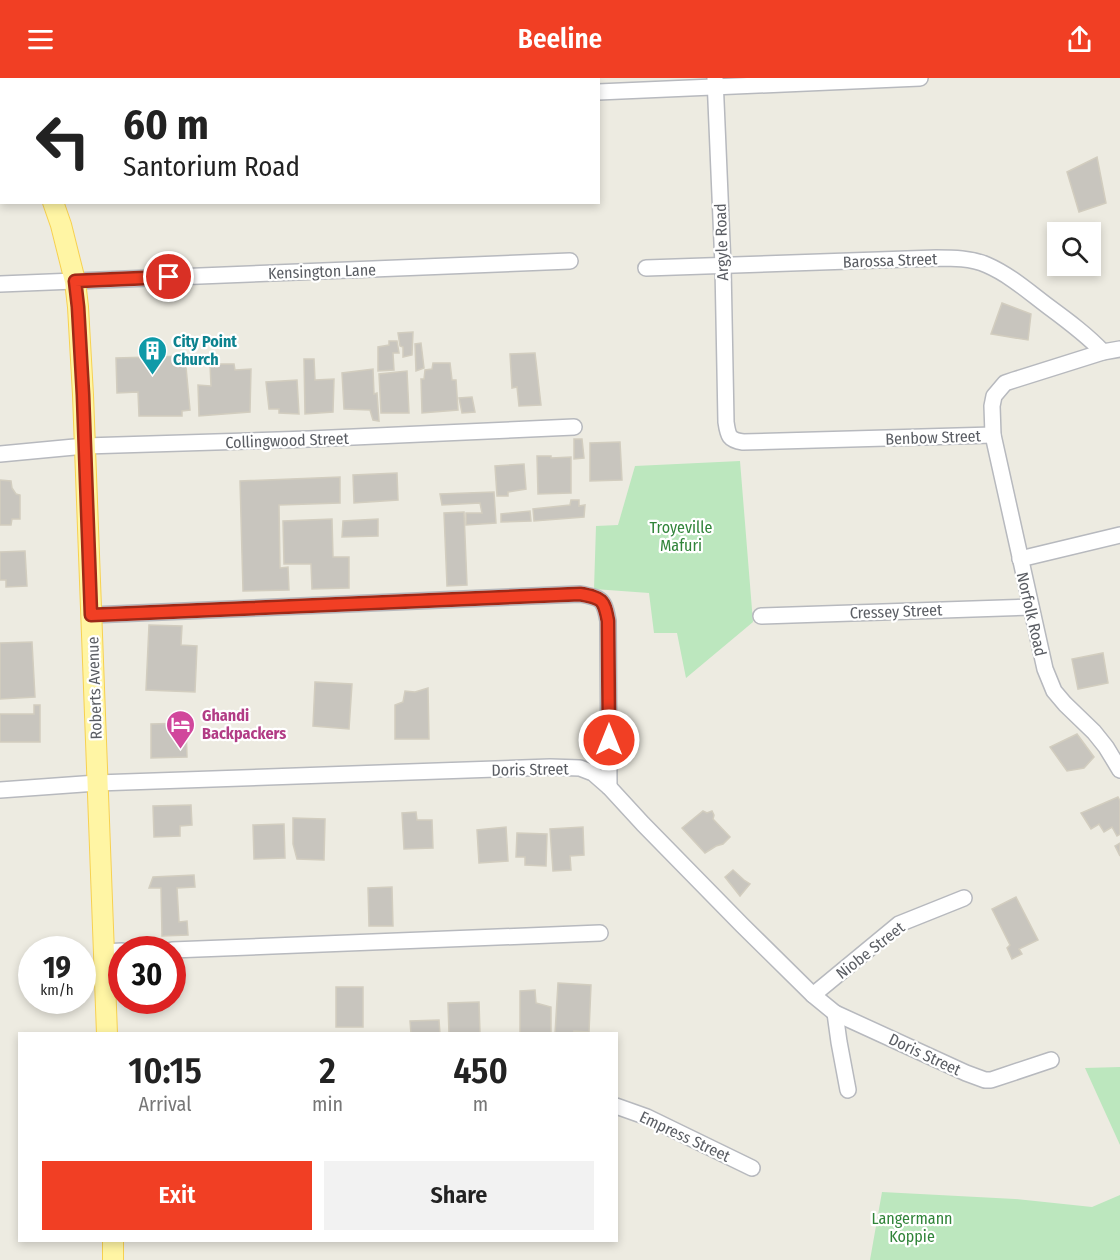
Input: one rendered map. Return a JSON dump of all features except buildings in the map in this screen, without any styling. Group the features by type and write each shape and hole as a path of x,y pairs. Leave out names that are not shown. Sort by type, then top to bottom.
{"main road":[{"name":"Roberts Avenue","path":"54,204 75,281 78,307 97,783 111,936"},
{"name":"Roberts Avenue","path":"107,1032 108,1014"},
{"path":"113,1242 113,1260"}],"street":[{"path":"600,92 715,82 920,78"},
{"name":"Argyle Road","path":"715,82 727,406"},
{"name":"Barossa Street","path":"646,268 936,258 971,260 986,264 1013,279 1090,338 1103,352"},
{"name":"Kensington Lane","path":"0,284 570,261"},
{"name":"Benbow Street","path":"727,406 726,422 729,436 743,442 993,435 994,396 1005,383 1103,352 1120,349"},
{"name":"Collingwood Street","path":"0,454 85,446 309,440 574,427"},
{"name":"Norfolk Road","path":"993,435 1049,681 1065,704 1106,747 1120,770"},
{"path":"1020,559 1120,535"},
{"path":"91,615 580,594 596,597 604,604 608,621 609,787"},
{"name":"Cressey Street","path":"761,616 1031,606"},
{"name":"Doris Street","path":"0,790 97,783 550,767 580,768 593,773 609,787 813,995 835,1013 985,1080 1051,1060"},
{"name":"Niobe Street","path":"813,995 899,924 964,898"},
{"path":"186,949 600,933"},
{"path":"835,1013 848,1090"},
{"name":"Empress Street","path":"618,1107 647,1117 752,1168"}],"green space":[{"name":"Troyeville Mafuri","path":"740,461 753,622 686,678 677,633 654,633 649,593 594,589 596,526 618,525 635,466"},
{"path":"1120,1067 1120,1145 1085,1068"},
{"name":"Langermann Koppie","path":"882,1192 1015,1199 1092,1207 1120,1195 1120,1260 870,1260"}],"place":[{"name":"City Point Church","path":"152,376"},
{"name":"Ghandi Backpackers","path":"181,750"}],"route":[{"path":"169,277 75,281 83,395 91,615 580,594 596,597 604,604 608,621 609,740"}]}
